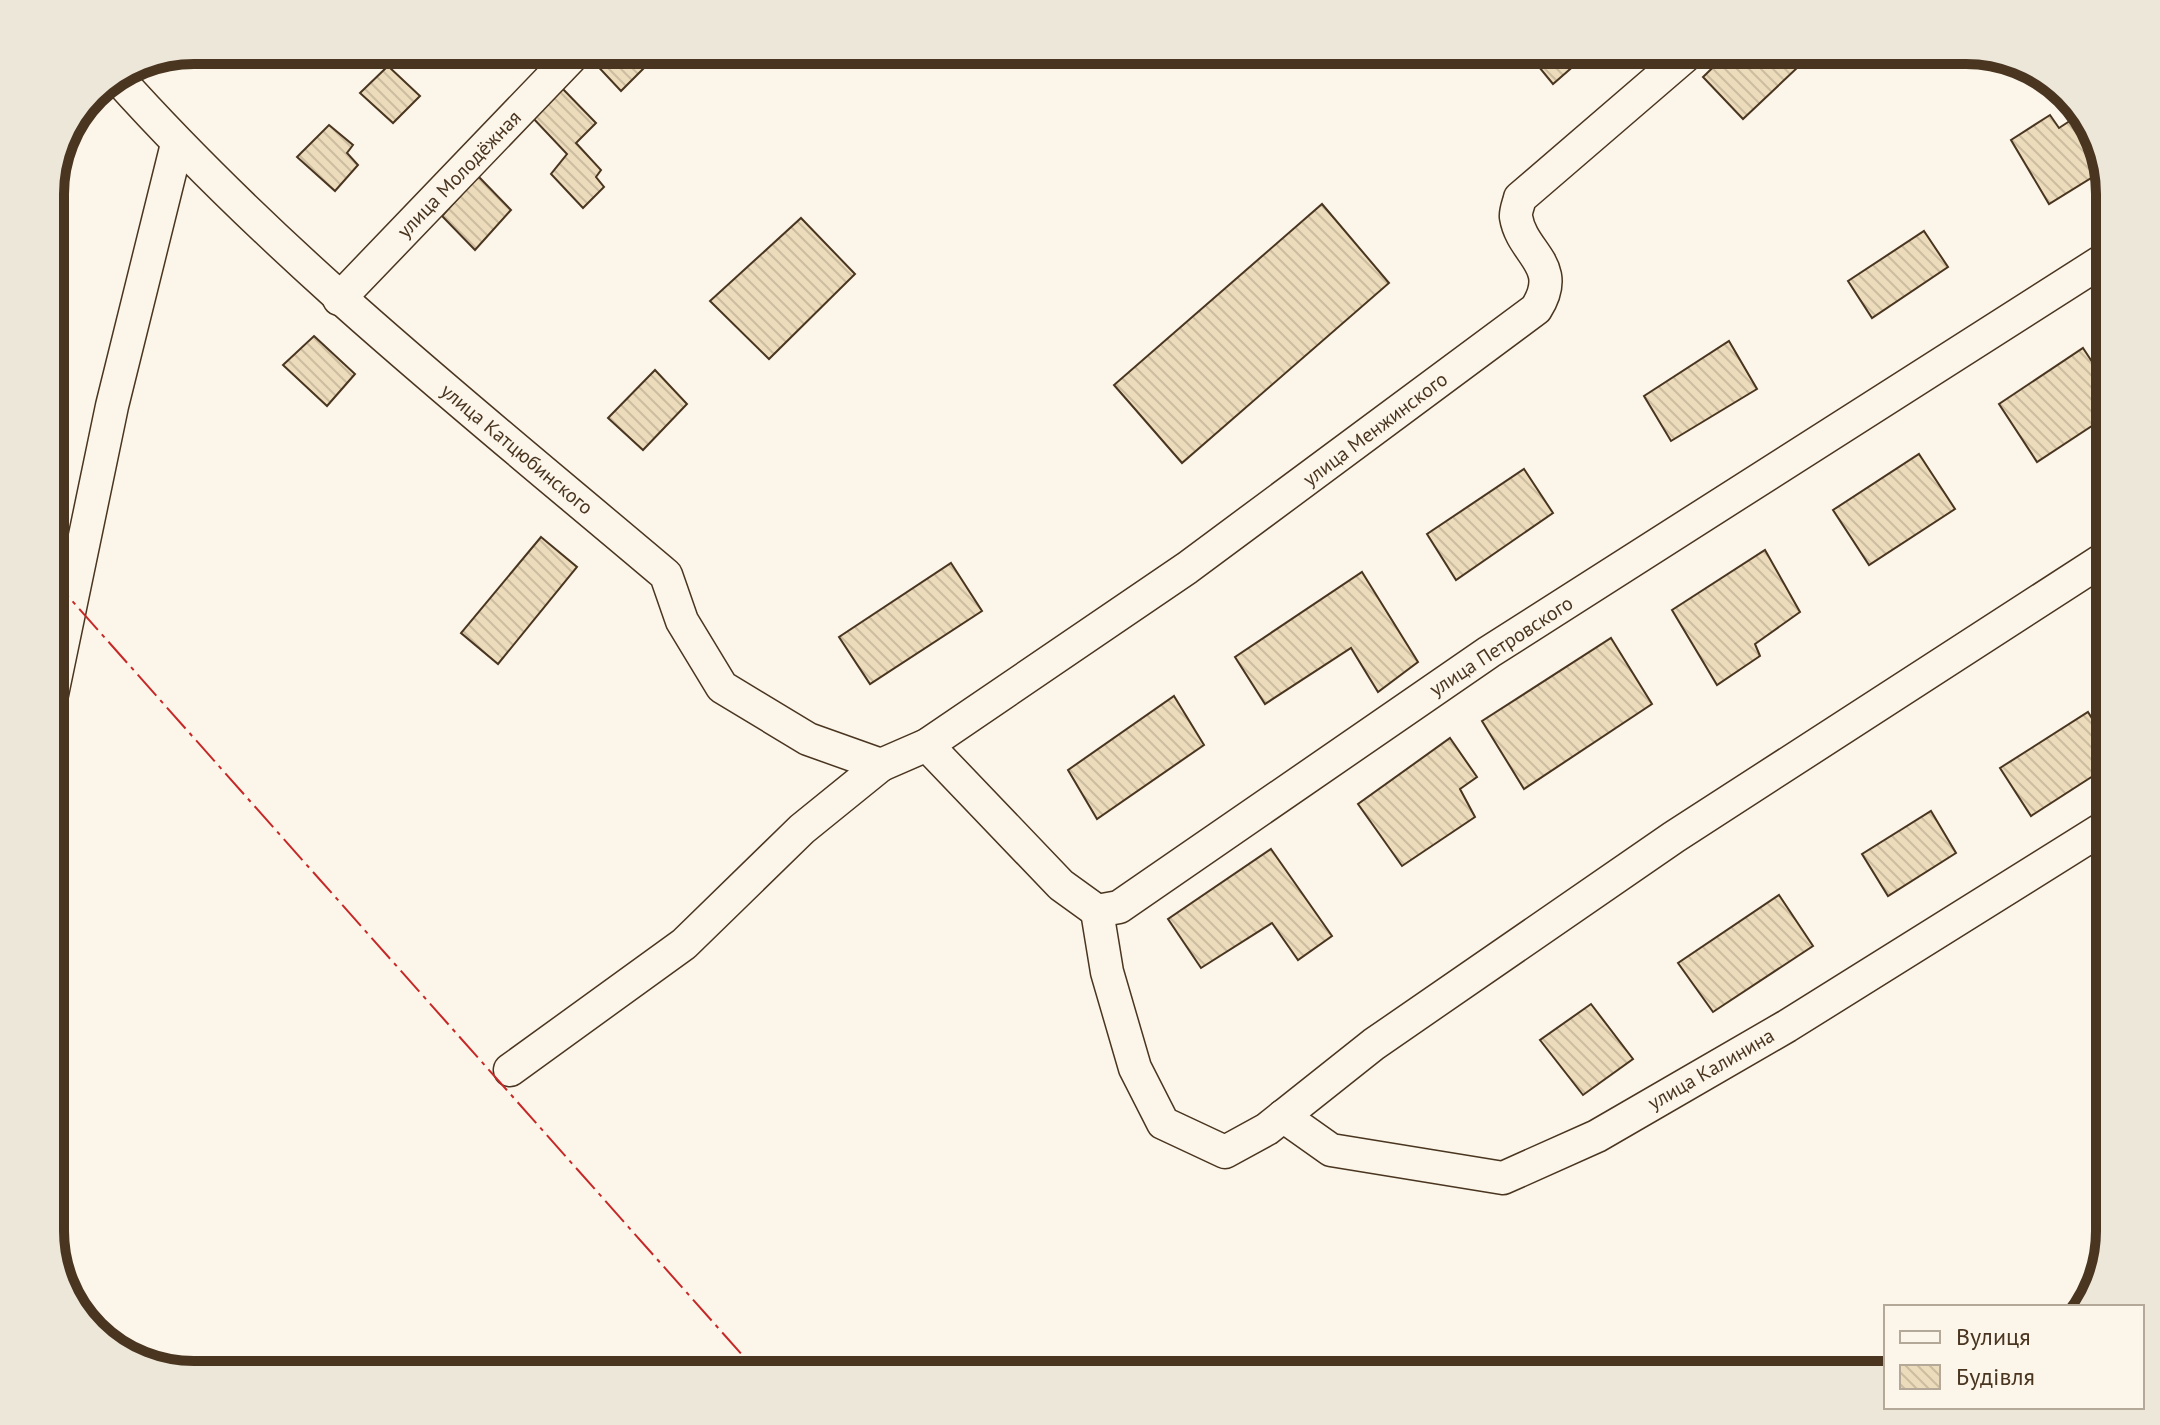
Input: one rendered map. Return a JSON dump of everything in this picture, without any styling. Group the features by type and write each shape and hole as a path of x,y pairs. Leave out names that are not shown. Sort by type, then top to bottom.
{"street":[{"name":"улица Молодёжная","path":"339,299 565,64"},
{"name":"улица Менжинского","path":"927,745 1187,568 1536,309 1545,294 1545,273 1516,217 1520,198 1676,64"},
{"name":"улица Катцюбинского","path":"124,85 177,144 339,299 666,575 682,621 722,687 808,739 881,765"},
{"path":"64,637 112,406 177,144"},
{"name":"улица Петровского","path":"1097,911 1119,907 1489,652 2096,265"},
{"path":"510,1070 684,944 802,829 881,765 927,745 1061,885 1097,911 1107,972 1135,1068 1163,1123 1225,1152 1283,1116 1374,1044 1674,837 2096,564"},
{"name":"улица Калинина","path":"1283,1116 1331,1150 1503,1178 1597,1136 1773,1034 2096,833"}],"building":[{"path":"596,64 648,64 621,91"},
{"path":"1537,64 1576,64 1553,84"},
{"path":"1716,64 1801,64 1743,119 1703,77"},
{"path":"388,66 420,96 393,123 360,93"},
{"path":"559,85 596,123 576,143 601,170 596,177 604,187 583,208 551,174 567,154 531,116"},
{"path":"2050,115 2059,128 2072,119 2083,136 2095,176 2049,204 2011,140"},
{"path":"329,125 353,145 347,153 358,165 335,191 297,157"},
{"path":"478,176 511,210 475,250 442,216"},
{"path":"1322,204 1389,283 1182,463 1114,385"},
{"path":"801,218 855,274 769,359 710,301"},
{"path":"1924,231 1948,267 1872,318 1848,281"},
{"path":"314,336 355,374 327,406 283,365"},
{"path":"1729,341 1757,389 1671,441 1644,396"},
{"path":"2083,348 2096,368 2096,423 2037,462 1999,404"},
{"path":"655,370 687,404 643,450 608,418"},
{"path":"1919,454 1955,509 1869,565 1833,510"},
{"path":"1524,469 1553,513 1456,580 1427,534"},
{"path":"541,537 577,567 498,664 461,633"},
{"path":"1765,550 1800,612 1755,644 1760,656 1717,685 1672,610"},
{"path":"951,563 982,611 870,684 839,637"},
{"path":"1362,572 1418,662 1378,692 1351,648 1265,704 1235,657"},
{"path":"1611,638 1652,704 1524,789 1482,721"},
{"path":"1174,696 1204,745 1097,819 1068,770"},
{"path":"2088,712 2096,725 2096,774 2031,816 2000,768"},
{"path":"1450,738 1477,777 1460,789 1475,817 1402,866 1358,804"},
{"path":"1931,811 1956,853 1888,896 1862,854"},
{"path":"1271,849 1332,936 1298,960 1272,923 1201,968 1168,919"},
{"path":"1779,895 1813,946 1713,1012 1678,963"},
{"path":"1591,1004 1633,1059 1583,1095 1540,1040"}],"power":[{"path":"64,592 748,1361"}]}
